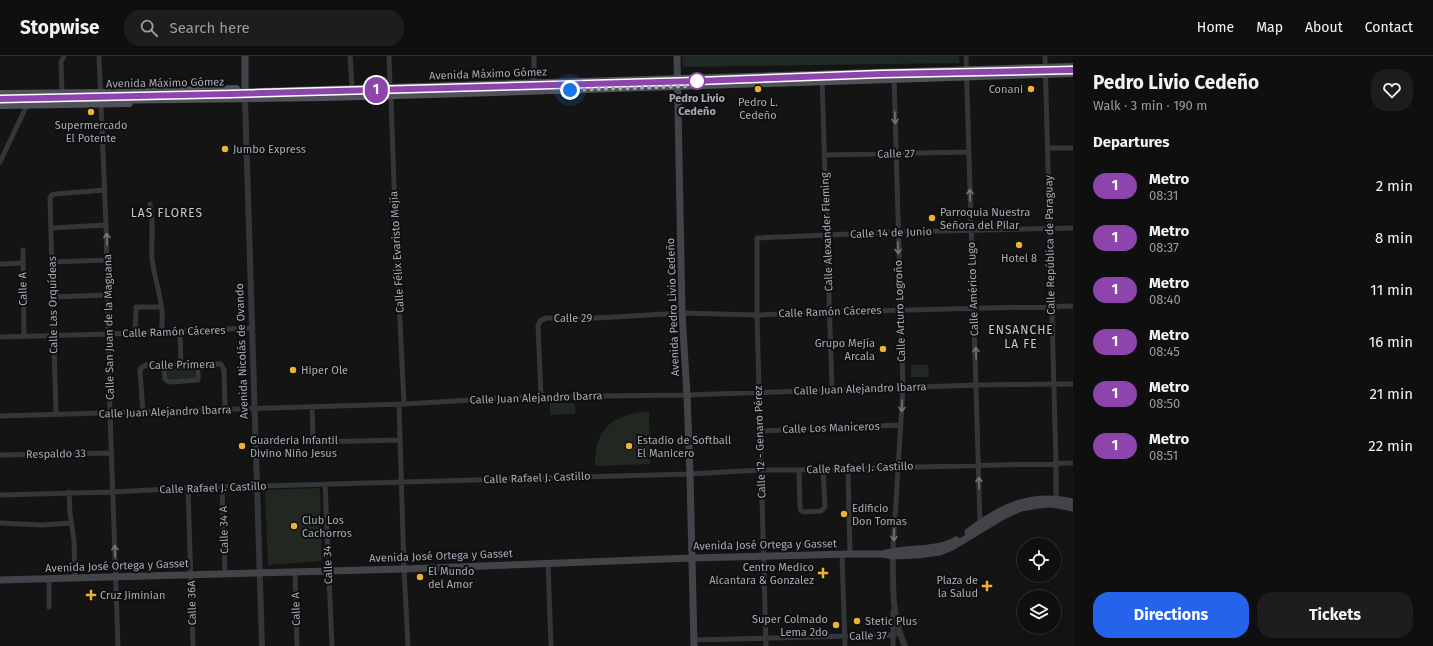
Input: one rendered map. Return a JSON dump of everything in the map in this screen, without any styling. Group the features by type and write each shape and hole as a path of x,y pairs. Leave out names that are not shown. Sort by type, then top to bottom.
{"main road":[{"name":"Avenida Nicolás de Ovando","path":"245,56 245,100"},
{"name":"Avenida Pedro Livio Cedeño","path":"677,56 682,312 690,474 693,643"},
{"name":"Avenida Máximo Gómez","path":"0,102 324,94 967,74 1045,71 1073,67"},
{"name":"Avenida Máximo Gómez","path":"1045,71 1073,73"},
{"path":"0,95 246,89 401,83 431,90"},
{"name":"Avenida Máximo Gómez","path":"431,90 534,84 678,83"},
{"path":"0,105 23,101 101,104 245,100 330,101 391,99 431,90"},
{"name":"Avenida Máximo Gómez","path":"0,95 23,101"},
{"name":"Avenida José Ortega y Gasset","path":"0,580 404,569 691,558 882,554 932,548 948,544 960,538 980,522 1026,501 1073,502"},
{"name":"Avenida José Ortega y Gasset","path":"893,553 930,554 946,550 1005,515 1021,508 1054,502 1073,508"}],"street":[{"path":"62,93 61,62 64,56"},
{"path":"99,56 101,93"},
{"path":"350,56 352,85"},
{"path":"389,56 390,84"},
{"path":"534,56 534,84"},
{"name":"Calle Américo Lugo","path":"966,56 980,522"},
{"name":"Calle República de Paraguay","path":"1045,56 1056,464 1054,502"},
{"name":"Calle Arturo Logroño","path":"893,553 903,388 894,76"},
{"name":"Calle Alexander Fleming","path":"822,78 832,390"},
{"name":"Calle San Juan de la Maguana","path":"101,93 118,646"},
{"name":"Calle Félix Evaristo Mejía","path":"391,99 402,404 400,440 401,482 408,646"},
{"name":"Avenida Nicolás de Ovando","path":"245,100 262,646"},
{"path":"0,162 23,101"},
{"path":"1048,148 1073,148"},
{"name":"Calle 27","path":"824,155 968,152"},
{"name":"Calle Las Orquídeas","path":"56,415 50,198 52,195 105,190"},
{"path":"150,204 153,221 152,260 161,307 161,332"},
{"path":"51,228 106,225"},
{"name":"Calle 14 de Junio","path":"757,238 827,234 1073,228"},
{"name":"Calle 12 - Genaro Pérez","path":"757,238 756,315 766,646"},
{"path":"23,250 23,263"},
{"path":"52,262 107,260"},
{"name":"Calle A","path":"0,264 23,263 24,336"},
{"path":"53,297 108,295"},
{"name":"Calle Ramón Cáceres","path":"682,312 756,315 1073,306"},
{"path":"135,333 136,308 161,307"},
{"name":"Calle 29","path":"541,397 538,326 540,321 546,318 597,318 682,312"},
{"name":"Calle Ramón Cáceres","path":"0,337 180,332 253,328"},
{"path":"180,332 182,364"},
{"path":"164,364 165,379 170,382 198,380 198,364"},
{"name":"Calle Primera","path":"143,412 141,368 146,365 164,364 221,364 223,367 225,410"},
{"name":"Calle Juan Alejandro lbarra","path":"0,416 402,404 541,397 687,395 976,385 1073,384"},
{"path":"312,407 313,436 314,440 317,442 400,440"},
{"name":"Calle Los Maniceros","path":"760,431 901,425"},
{"name":"Respaldo 33","path":"0,455 112,453"},
{"name":"Calle Rafael J. Castillo","path":"0,495 113,492 188,488 690,474 761,470 1073,463"},
{"path":"799,470 800,508 801,511 804,512 821,511 825,507 824,469"},
{"path":"848,469 850,554"},
{"name":"Calle 34","path":"325,484 332,646"},
{"name":"Calle 34 A","path":"222,487 225,573"},
{"name":"Calle 36A","path":"188,488 193,646"},
{"path":"69,492 74,540 75,578"},
{"path":"973,534 980,522"},
{"path":"0,523 42,525 72,523"},
{"path":"893,553 893,606 896,634 893,646"},
{"path":"842,555 845,646"},
{"path":"548,563 551,646"},
{"name":"Calle A","path":"295,572 298,646"},
{"path":"49,579 50,607"},
{"path":"896,634 904,646"},
{"name":"Calle 37","path":"693,643 766,638 896,634"}],"shaded area":[{"path":"682,56 959,56 960,63 683,67"},
{"path":"911,365 928,365 929,377 911,377"},
{"path":"193,366 195,378 168,379 167,368"},
{"path":"550,403 575,403 575,414 550,415"},
{"path":"649,411 650,464 595,466 598,442 608,425 625,416"},
{"name":"Club Los Cachorros","path":"320,488 322,561 268,565 265,490"}],"metro line":[{"name":"1","path":"0,99 231,94 697,81 881,74 1073,70"}],"place":[{"name":"Pedro Livio Cedeño","path":"697,81"},
{"name":"Pedro L. Cedeño","path":"758,89"},
{"name":"Conani","path":"1031,89"},
{"name":"Supermercado El Potente","path":"91,112"},
{"name":"Jumbo Express","path":"225,149"},
{"name":"Parroquia Nuestra Señora del Pilar","path":"932,218"},
{"name":"Hotel 8","path":"1019,245"},
{"name":"Grupo Mejía Arcala","path":"883,349"},
{"name":"Hiper Ole","path":"293,370"},
{"name":"Guarderia Infantil Divino Niño Jesus","path":"242,446"},
{"name":"Estadio de Softball El Manicero","path":"629,446"},
{"name":"Edificio Don Tomas","path":"844,514"},
{"name":"Club Los Cachorros","path":"294,526"},
{"name":"Centro Medico Alcantara & Gonzalez","path":"823,573"},
{"name":"El Mundo del Amor","path":"420,577"},
{"name":"Plaza de la Salud","path":"987,586"},
{"name":"Cruz Jiminian","path":"91,595"},
{"name":"Stetic Plus","path":"857,621"},
{"name":"Super Colmado Lema 2do","path":"836,625"}],"district":[{"name":"LAS FLORES","path":"167,213"},
{"name":"ENSANCHE LA FE","path":"1021,337"}],"route":[{"path":"570,90 694,86 697,81"}]}
